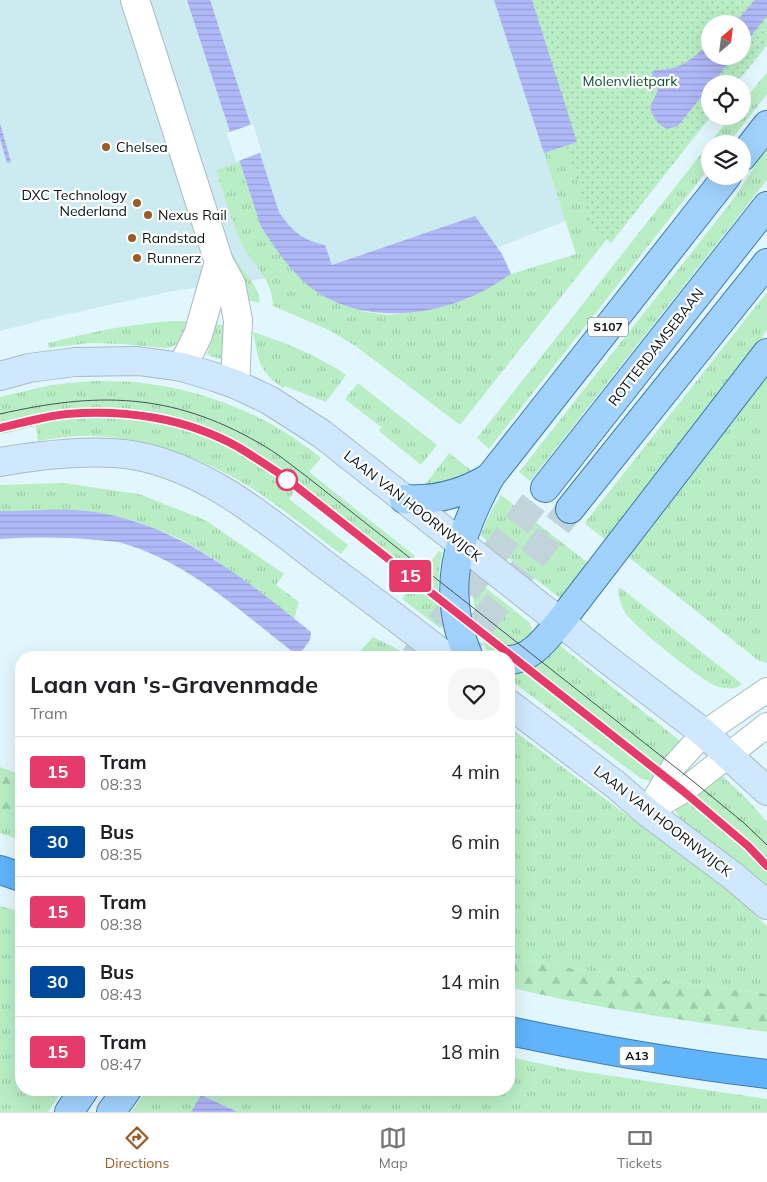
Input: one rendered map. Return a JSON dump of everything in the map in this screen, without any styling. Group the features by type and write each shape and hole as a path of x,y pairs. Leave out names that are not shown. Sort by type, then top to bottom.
{"highway":[{"path":"0,870 15,875"},
{"name":"A13","path":"515,1032 589,1048 697,1066 767,1074"}],"main road":[{"path":"751,146 767,126"},
{"name":"S107","path":"466,651 455,612 456,565 460,543 468,520 490,477 720,185"},
{"name":"ROTTERDAMSEBAAN","path":"546,488 767,206"},
{"path":"570,508 767,263"},
{"path":"515,659 524,658 539,647 560,622 767,353"},
{"name":"LAAN VAN HOORNWIJCK","path":"0,376 29,368 76,362 138,361 182,367 235,384 282,408 322,434 704,733 767,791"},
{"path":"0,462 80,453 109,453 132,456 168,465 204,481 254,510 444,651"},
{"name":"S107","path":"404,499 434,499 449,496 477,485 490,477"},
{"name":"LAAN VAN HOORNWIJCK","path":"515,709 616,785 646,812 733,876 767,905"},
{"path":"69,1112 80,1096"},
{"path":"111,1112 123,1096"}],"street":[{"path":"135,0 219,262 231,284 238,320 235,384"},
{"path":"182,367 198,335 219,262"},
{"path":"646,812 674,766 704,733 767,690"},
{"path":"646,812 683,791 767,725"}],"shaded area":[{"path":"0,0 504,0 573,218 433,273 309,264 269,278 173,291 0,331"}],"green space":[{"name":"Molenvlietpark","path":"520,0 767,0 767,45 743,75 701,75 701,125 704,125 611,243 591,224"},
{"path":"701,32 701,49 652,182 460,425 357,347 331,331 273,306 270,288 246,252 238,235 216,170 239,162 261,227 278,252 300,278 336,302 366,312 390,315 436,308 467,299 511,274 576,254 544,153 577,142"},
{"path":"767,72 767,94 751,115 751,92"},
{"path":"724,125 743,125 735,135 716,135"},
{"path":"767,147 767,180 530,481 519,472 743,185 751,185 751,172"},
{"path":"701,154 701,178 489,449 477,438"},
{"path":"230,249 256,288 260,303 242,299 227,250"},
{"path":"767,292 767,330 748,358 606,540 585,524 586,521"},
{"path":"173,321 192,321 180,342 172,347 89,343 49,348 48,343 110,329"},
{"path":"215,324 231,327 227,361 207,355"},
{"path":"253,332 301,350 324,361 346,375 326,402 284,386 283,388 264,371 258,357"},
{"path":"767,376 767,663 759,661 627,556"},
{"path":"92,381 118,381 160,385 209,398 256,416 300,442 321,458 309,472 415,556 401,575 294,492 289,499 348,545 341,554 241,481 201,461 159,446 138,441 95,436 74,436 38,441 36,426 2,434 0,426 0,397 51,385"},
{"path":"358,383 437,445 421,465 379,431 381,427 345,399"},
{"path":"449,453 472,471 456,482 424,486"},
{"path":"63,483 139,494 205,520 284,574 276,585 299,602 294,619 214,559 176,537 135,521 87,511 0,511 0,485"},
{"path":"501,495 588,563 566,603 480,535"},
{"path":"439,551 442,553 438,591 441,629 402,599"},
{"path":"476,580 529,622 532,628 530,638 519,645 509,648 486,650 474,608 472,582"},
{"path":"621,588 742,684 730,688 716,686 696,674 669,653 642,631 626,614 619,596 618,589"},
{"path":"373,637 401,651 360,651"},
{"path":"558,644 684,744 653,782 640,778 515,684 515,668"},
{"path":"515,731 735,896 767,926 767,994 575,969 515,959"},
{"path":"0,767 15,773 15,817 0,813"},
{"path":"718,772 746,798 767,822 767,890 686,828 674,809 689,802"},
{"path":"0,813 15,817 15,838 0,833"},
{"path":"0,906 15,910 15,1096 59,1096 48,1112 0,1112"},
{"path":"515,959 575,969 767,994 767,1032 670,1018 515,988"},
{"path":"515,1058 566,1069 767,1099 767,1112 238,1112 203,1096 515,1096"},
{"path":"143,1096 200,1096 191,1112 131,1112"}],"water":[{"path":"187,0 210,0 279,212 298,234 325,245 332,265 475,216 502,254 511,274 479,293 447,306 403,313 380,313 358,309 337,302 317,292 300,278 284,260 261,227"},
{"path":"494,0 532,0 577,142 544,153"},
{"path":"755,0 767,0 767,16 751,36 751,15 742,15"},
{"path":"701,51 701,65 727,65 719,75 701,75 701,97 678,126 667,129 656,120 650,107 658,90 656,85 650,81 654,70 664,70 679,66"},
{"path":"0,123 11,162 7,163 0,138"},
{"path":"0,511 87,511 119,517 150,527 207,555 261,592 311,632 310,640 302,651 292,651 191,575 146,551 122,543 60,538 0,539"},
{"path":"200,1096 203,1096 238,1112 191,1112"}],"pier":[{"path":"253,124 262,152 236,162 227,133"}],"tunnel":[{"path":"419,651 545,488"},
{"path":"460,651 570,509"}],"tram line":[{"path":"0,414 69,402 132,401 164,406 195,414 227,426 259,443 306,476 694,782 744,823 767,845"},
{"name":"15","path":"0,428 66,414 104,412 166,420 192,427 217,437 237,446 283,476 505,651"},
{"path":"0,428 67,414 111,413 176,422 217,437 255,457 283,476 505,651"},
{"path":"515,659 683,791 748,846 767,866"},
{"name":"15","path":"515,659 720,821 767,866"}],"place":[{"name":"Chelsea","path":"106,147"},
{"name":"DXC Technology Nederland","path":"137,203"},
{"name":"Nexus Rail","path":"148,215"},
{"name":"Randstad","path":"132,238"},
{"name":"Runnerz","path":"137,258"}]}
